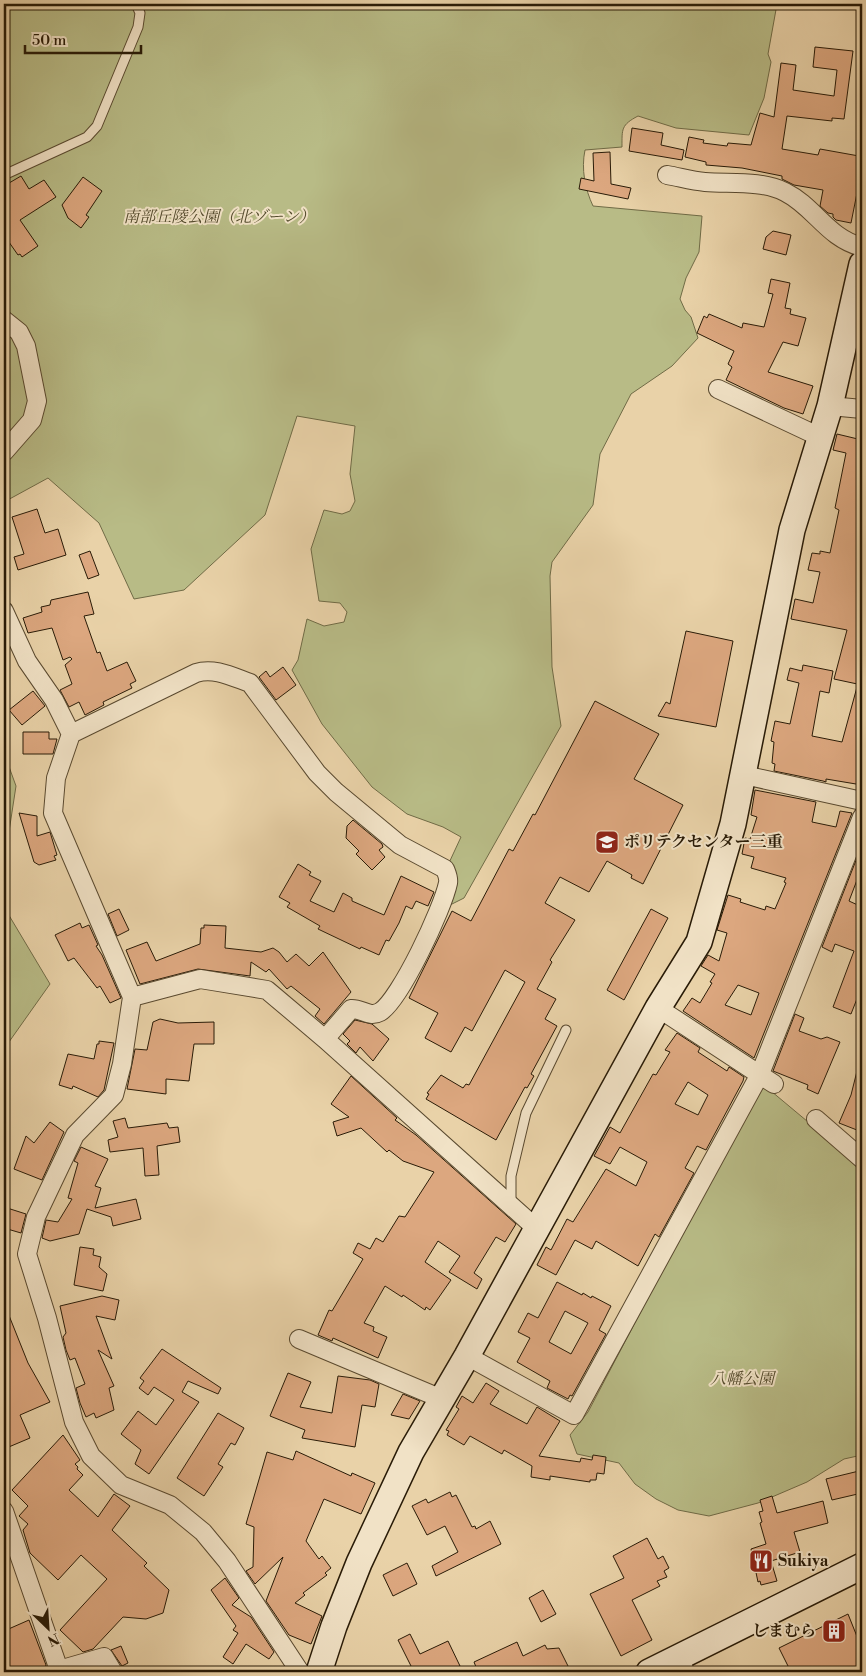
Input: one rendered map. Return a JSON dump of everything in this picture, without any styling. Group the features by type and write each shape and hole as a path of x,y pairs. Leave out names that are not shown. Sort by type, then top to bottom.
{"street":[{"path":"667,175 702,182 763,185 784,192 800,202 846,243 862,246"},
{"path":"319,1672 334,1626 359,1563 411,1452 467,1356 658,1008 698,942 733,824 792,530 830,406 862,264"},
{"path":"4,320 19,332 26,346 37,401 32,420 4,452"},
{"path":"718,389 820,437"},
{"path":"830,406 862,409"},
{"path":"4,611 27,661 54,700 71,734"},
{"path":"300,1672 227,1561 203,1532 170,1505 121,1485 91,1456 74,1422 47,1318 27,1254 36,1217 75,1135 114,1095 122,1064 132,997 53,813 56,778 71,734 196,673 210,670 242,680 250,683 317,773 336,792 400,845 445,869 448,877 445,891 423,945 395,996 381,1011 374,1014 351,1009 326,1039"},
{"path":"744,776 862,801"},
{"path":"467,1356 574,1415 767,1079 862,817"},
{"path":"132,997 200,979 267,990 326,1039 363,1075 512,1204 537,1230"},
{"path":"658,1008 767,1079"},
{"path":"816,1120 862,1159"},
{"path":"299,1338 442,1399"},
{"path":"4,1511 57,1671 104,1657 113,1672"},
{"path":"649,1672 687,1664 862,1566"}],"lane":[{"path":"4,175 87,137 97,126 138,27 140,13 136,4"},
{"path":"512,1204 511,1176 526,1113 566,1030"}],"green space":[{"name":"南部丘陵公園（北ゾーン）","path":"4,4 777,4 768,54 771,62 764,98 749,135 676,128 638,116 625,125 622,147 585,150 583,164 584,179 593,206 702,216 699,252 686,278 680,299 691,317 698,338 672,366 631,394 600,454 593,505 552,562 550,576 552,667 561,726 464,898 444,908 448,865 461,837 443,827 407,814 372,787 322,724 292,670 298,660 307,619 324,626 344,622 347,612 340,603 319,601 311,549 324,510 342,514 350,511 355,501 350,474 355,426 297,416 265,515 184,590 134,599 99,523 48,478 4,502"},
{"path":"4,753 16,786 4,864"},
{"path":"4,907 50,984 4,1049"},
{"name":"八幡公園","path":"765,1086 862,1167 862,1455 844,1459 807,1482 758,1503 709,1516 678,1510 656,1499 635,1484 619,1463 577,1454 570,1435 588,1412 759,1087"}],"building":[{"path":"815,47 853,51 844,119 832,118 832,121 787,116 782,149 818,155 820,149 859,156 858,161 862,162 862,168 851,223 836,220 833,214 828,213 820,206 823,190 794,185 782,179 782,176 742,168 706,165 706,162 685,157 689,137 704,140 703,143 727,146 728,143 751,145 760,113 774,117 781,63 796,65 793,90 834,96 837,70 813,67"},
{"path":"632,128 663,133 661,145 684,150 682,160 629,151"},
{"path":"610,152 611,184 631,188 628,199 579,189 581,178 594,181 593,153"},
{"path":"21,176 29,189 44,180 56,197 20,220 38,246 22,257 20,254 18,255 4,235 4,186"},
{"path":"83,177 102,191 86,215 89,217 81,228 68,218 62,205"},
{"path":"773,231 791,235 786,255 763,249 766,237"},
{"path":"771,279 790,283 785,308 791,309 790,314 806,318 798,346 783,342 768,372 813,386 803,414 784,408 726,380 732,367 728,364 734,351 697,333 704,316 707,318 709,314 742,328 743,323 764,327 773,294 768,293"},
{"path":"837,434 862,440 862,480 860,492 862,492 862,685 834,679 847,630 791,619 795,599 813,603 820,572 808,570 812,553 820,554 820,551 830,553 839,510 835,508 846,453 833,450"},
{"path":"37,509 45,533 58,529 66,555 18,570 14,557 24,554 12,517"},
{"path":"90,551 99,575 88,579 79,555"},
{"path":"88,592 94,614 84,616 97,653 100,652 107,671 127,662 136,681 130,684 132,688 103,702 104,705 85,715 79,702 69,707 60,690 72,684 65,665 72,659 70,657 63,660 52,628 28,633 23,618 42,612 41,607 50,605 51,600"},
{"path":"686,631 733,641 716,727 658,716 666,702 670,704"},
{"path":"803,665 833,671 829,693 820,691 812,736 842,742 857,687 862,688 862,785 826,779 826,782 774,771 775,764 772,763 774,742 771,741 775,721 790,724 799,683 787,680 790,668 802,671"},
{"path":"283,667 296,685 276,700 259,677 266,671 270,677"},
{"path":"33,691 45,706 22,725 9,710"},
{"path":"595,701 659,734 634,779 683,805 643,884 631,878 632,875 607,861 589,892 560,877 545,903 575,920 550,960 552,962 537,989 556,999 545,1019 557,1026 531,1074 534,1076 527,1088 525,1087 496,1140 426,1099 429,1094 427,1093 441,1075 463,1088 466,1084 469,1085 525,982 505,970 472,1031 465,1027 451,1052 425,1038 438,1013 409,998 452,911 471,921 509,849 513,851 533,814 535,815"},
{"path":"23,732 49,732 49,739 57,739 53,754 23,754"},
{"path":"755,790 816,802 812,822 836,827 840,811 852,813 754,1058 683,1011 692,998 700,1003 712,983 710,982 715,974 701,966 708,955 719,961 727,933 717,930 728,895 741,899 740,902 765,910 766,906 775,909 786,883 784,882 786,878 751,868 754,857 742,854 745,838 750,839 757,817 751,815","holes":["738,985 759,993 751,1015 725,1005"]},
{"path":"19,813 37,816 37,836 50,832 57,855 54,856 56,860 39,865 34,862"},
{"path":"353,820 382,844 383,847 379,850 385,857 372,870 356,854 359,851 346,838 347,826"},
{"path":"862,845 862,867 849,901 862,907 862,986 851,1014 833,1007 854,951 835,944 832,952 822,947"},
{"path":"298,864 311,872 309,875 321,881 310,901 334,912 343,893 352,898 352,901 384,915 401,876 434,892 428,906 416,901 412,909 406,906 399,923 389,941 386,940 379,955 361,947 360,949 318,929 320,926 287,907 290,903 279,897"},
{"path":"119,909 129,930 117,936 108,914"},
{"path":"651,909 668,918 624,1000 607,990"},
{"path":"80,923 82,928 89,925 98,945 96,946 102,955 121,998 110,1003 100,986 97,988 74,958 68,961 55,935"},
{"path":"204,925 226,926 225,948 261,952 273,948 287,962 296,954 309,966 323,952 351,992 324,1024 315,1016 320,1009 291,986 287,989 269,969 266,972 251,962 250,976 198,969 140,984 126,950 147,942 156,961 200,944 201,928 204,928"},
{"path":"795,1014 804,1018 799,1031 821,1039 827,1037 840,1042 818,1094 807,1089 808,1085 773,1071"},
{"path":"160,1019 178,1023 214,1022 214,1044 194,1044 189,1081 166,1079 166,1094 127,1089 135,1049 147,1050 153,1022"},
{"path":"355,1020 372,1024 389,1039 373,1061 360,1047 356,1053 347,1044 350,1041 343,1034"},
{"path":"677,1033 700,1048 698,1052 727,1071 729,1067 744,1077 706,1150 697,1146 685,1168 694,1173 659,1237 655,1234 638,1266 596,1241 592,1249 575,1240 556,1275 537,1265 546,1247 551,1250 567,1219 573,1222 606,1169 636,1186 647,1162 620,1147 610,1164 594,1156 610,1127 620,1133 653,1074 656,1075 670,1052 665,1050","holes":["688,1082 708,1095 698,1115 675,1104"]},
{"path":"99,1041 114,1043 104,1090 98,1097 73,1086 72,1089 59,1085 68,1054 94,1059"},
{"path":"858,1067 862,1067 862,1132 839,1123 851,1095"},
{"path":"351,1076 397,1118 395,1120 416,1135 516,1224 505,1242 496,1237 474,1273 482,1279 477,1289 449,1272 460,1256 438,1241 425,1262 451,1280 430,1310 426,1307 425,1310 403,1295 402,1297 385,1286 364,1323 374,1327 373,1331 387,1337 378,1358 333,1338 332,1341 318,1335 329,1310 332,1311 363,1259 353,1253 358,1243 370,1249 376,1238 383,1242 399,1216 405,1217 434,1172 403,1161 389,1150 387,1152 361,1128 337,1136 333,1122 349,1117 331,1104"},
{"path":"125,1118 128,1128 167,1123 169,1128 178,1127 180,1142 157,1146 159,1175 145,1176 143,1148 110,1152 108,1140 118,1137 113,1121"},
{"path":"50,1122 64,1132 42,1180 14,1169 26,1136 34,1143"},
{"path":"81,1147 108,1159 95,1186 101,1188 95,1208 136,1199 141,1219 113,1226 111,1217 87,1209 79,1234 50,1241 42,1238 46,1220 58,1222 72,1199 68,1198 78,1163 74,1161"},
{"path":"4,1207 26,1214 21,1233 4,1228"},
{"path":"80,1247 94,1249 93,1255 101,1257 99,1267 107,1274 103,1291 74,1285"},
{"path":"557,1282 582,1295 583,1293 591,1298 592,1296 611,1306 599,1330 606,1334 572,1396 570,1395 568,1399 547,1388 550,1381 517,1362 530,1338 518,1332 528,1313 538,1318","holes":["565,1311 588,1323 571,1354 549,1342"]},
{"path":"102,1296 119,1300 115,1320 96,1316 112,1359 98,1350 114,1386 109,1388 114,1410 96,1418 94,1413 86,1417 80,1403 76,1388 85,1384 75,1358 70,1360 66,1350 63,1337 66,1333 60,1306"},
{"path":"4,1303 28,1363 50,1402 20,1415 30,1438 4,1449"},
{"path":"162,1349 221,1388 218,1394 188,1381 182,1392 199,1402 149,1474 135,1464 141,1450 121,1434 138,1411 156,1425 174,1400 154,1387 148,1395 139,1388 144,1381 140,1378"},
{"path":"288,1373 311,1382 300,1407 332,1413 338,1376 370,1380 379,1384 375,1407 362,1405 355,1447 302,1438 305,1430 270,1416"},
{"path":"486,1383 499,1391 490,1404 527,1424 537,1407 560,1421 539,1456 580,1462 581,1458 592,1460 593,1455 606,1457 604,1474 597,1473 596,1480 590,1480 590,1482 550,1476 550,1480 531,1477 532,1466 504,1450 502,1454 470,1436 464,1445 447,1435 449,1431 446,1430 459,1409 456,1407 462,1396 473,1403"},
{"path":"403,1394 420,1401 409,1419 391,1415"},
{"path":"218,1413 244,1428 235,1445 231,1443 218,1464 223,1467 204,1496 177,1478"},
{"path":"63,1435 80,1460 75,1464 83,1475 69,1490 98,1517 114,1494 130,1506 112,1530 147,1563 144,1566 169,1590 163,1613 146,1619 123,1617 93,1649 83,1652 60,1630 107,1579 81,1555 58,1580 30,1553 23,1530 28,1524 19,1516 28,1506 12,1490"},
{"path":"296,1451 351,1476 352,1473 375,1483 361,1514 324,1499 306,1541 319,1559 322,1556 331,1568 325,1573 327,1575 303,1593 305,1595 295,1603 322,1616 311,1644 289,1635 266,1601 283,1557 255,1584 246,1571 253,1567 254,1527 246,1524 267,1452 293,1460"},
{"path":"859,1471 862,1493 832,1500 826,1479"},
{"path":"450,1492 452,1497 456,1495 472,1527 475,1526 476,1529 490,1521 501,1544 436,1576 432,1566 458,1552 445,1526 427,1535 412,1506 426,1499 428,1503"},
{"path":"772,1496 777,1513 823,1501 828,1523 794,1532 800,1552 771,1561 777,1581 761,1585 760,1581 758,1582 751,1549 766,1544 760,1523 762,1522 759,1512 763,1511 760,1500"},
{"path":"647,1538 658,1559 663,1556 669,1568 664,1571 667,1577 657,1581 660,1586 632,1600 652,1640 621,1656 590,1594 624,1578 613,1556"},
{"path":"407,1563 417,1584 393,1596 383,1575"},
{"path":"225,1578 239,1598 232,1605 251,1617 274,1652 269,1659 246,1644 233,1664 223,1657 238,1633 233,1630 236,1626 211,1590"},
{"path":"543,1590 556,1614 541,1622 529,1598"},
{"name":"しまむら","path":"848,1614 862,1649 862,1672 791,1672 779,1648"},
{"path":"29,1620 46,1665 44,1669 36,1672 4,1672 4,1631"},
{"path":"410,1634 420,1654 448,1641 460,1666 446,1672 414,1672 398,1640"},
{"path":"517,1642 523,1656 545,1645 547,1649 559,1648 571,1672 538,1672 535,1667 522,1672 478,1672 474,1662"},
{"path":"121,1646 128,1663 122,1666 111,1650"}],"place":[{"name":"ポリテクセンター三重","path":"607,842"},
{"name":"Sukiya","path":"761,1561"},
{"name":"しまむら","path":"834,1631"}]}
